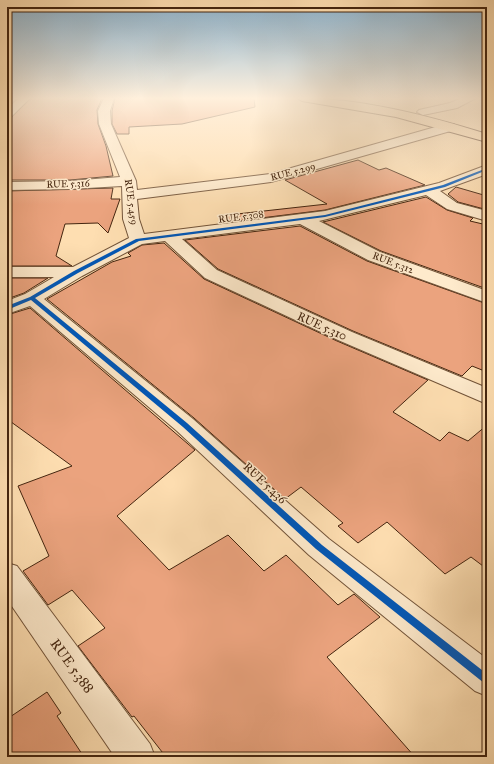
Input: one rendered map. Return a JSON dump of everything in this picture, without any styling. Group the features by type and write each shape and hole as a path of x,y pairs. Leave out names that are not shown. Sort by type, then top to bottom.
{"main road":[{"path":"472,134 487,138"}],"street":[{"name":"RUE 5.459","path":"109,134 129,181 131,219 138,240"},
{"name":"RUE 5.299","path":"130,195 271,178 427,134"},
{"name":"RUE 5.308","path":"7,308 32,298 76,272 138,240 326,216 428,190 468,178 487,169"},
{"name":"RUE 5.316","path":"7,186 70,185 129,181"},
{"path":"428,190 452,206 487,216"},
{"name":"RUE 5.312","path":"304,220 374,256 487,297"},
{"name":"RUE 5.310","path":"168,236 211,274 345,336 487,397"},
{"path":"7,272 76,272"},
{"name":"RUE 5.436","path":"32,298 185,424 319,547 487,680"},
{"name":"RUE 5.388","path":"7,575 137,757"}],"building":[{"path":"7,134 102,134 113,176 70,180 7,180"},
{"path":"358,160 379,170 386,168 425,185 325,210 221,223 219,216 327,204 285,180"},
{"path":"456,187 487,196 487,206 484,209 458,202 448,194"},
{"path":"113,188 111,199 120,199 108,233 98,223 65,224 56,256 72,266 7,266 7,191"},
{"path":"426,197 447,210 473,218 470,221 487,225 487,289 381,251 323,222"},
{"path":"300,226 367,261 487,304 487,372 472,366 462,376 353,331 218,269 185,240"},
{"path":"164,243 204,279 337,341 428,380 393,412 440,441 449,432 468,441 487,425 487,569 471,557 445,574 387,522 358,543 338,526 343,523 301,487 285,499 194,418 47,299 112,262 131,256 128,253 142,245"},
{"path":"7,278 48,278 24,293 7,299"},
{"path":"30,308 195,450 117,516 169,570 228,535 264,571 286,555 338,605 354,594 380,617 327,657 415,757 166,757 134,716 132,717 78,646 105,628 72,590 48,605 23,571 49,556 18,486 72,466 7,419 7,315"},
{"path":"47,692 61,713 57,716 84,757 7,757 7,719"}],"cycle path":[{"path":"7,308 32,298 76,272 138,240 325,216 444,186 487,169"},
{"path":"32,298 185,425 319,547 487,680"}]}
